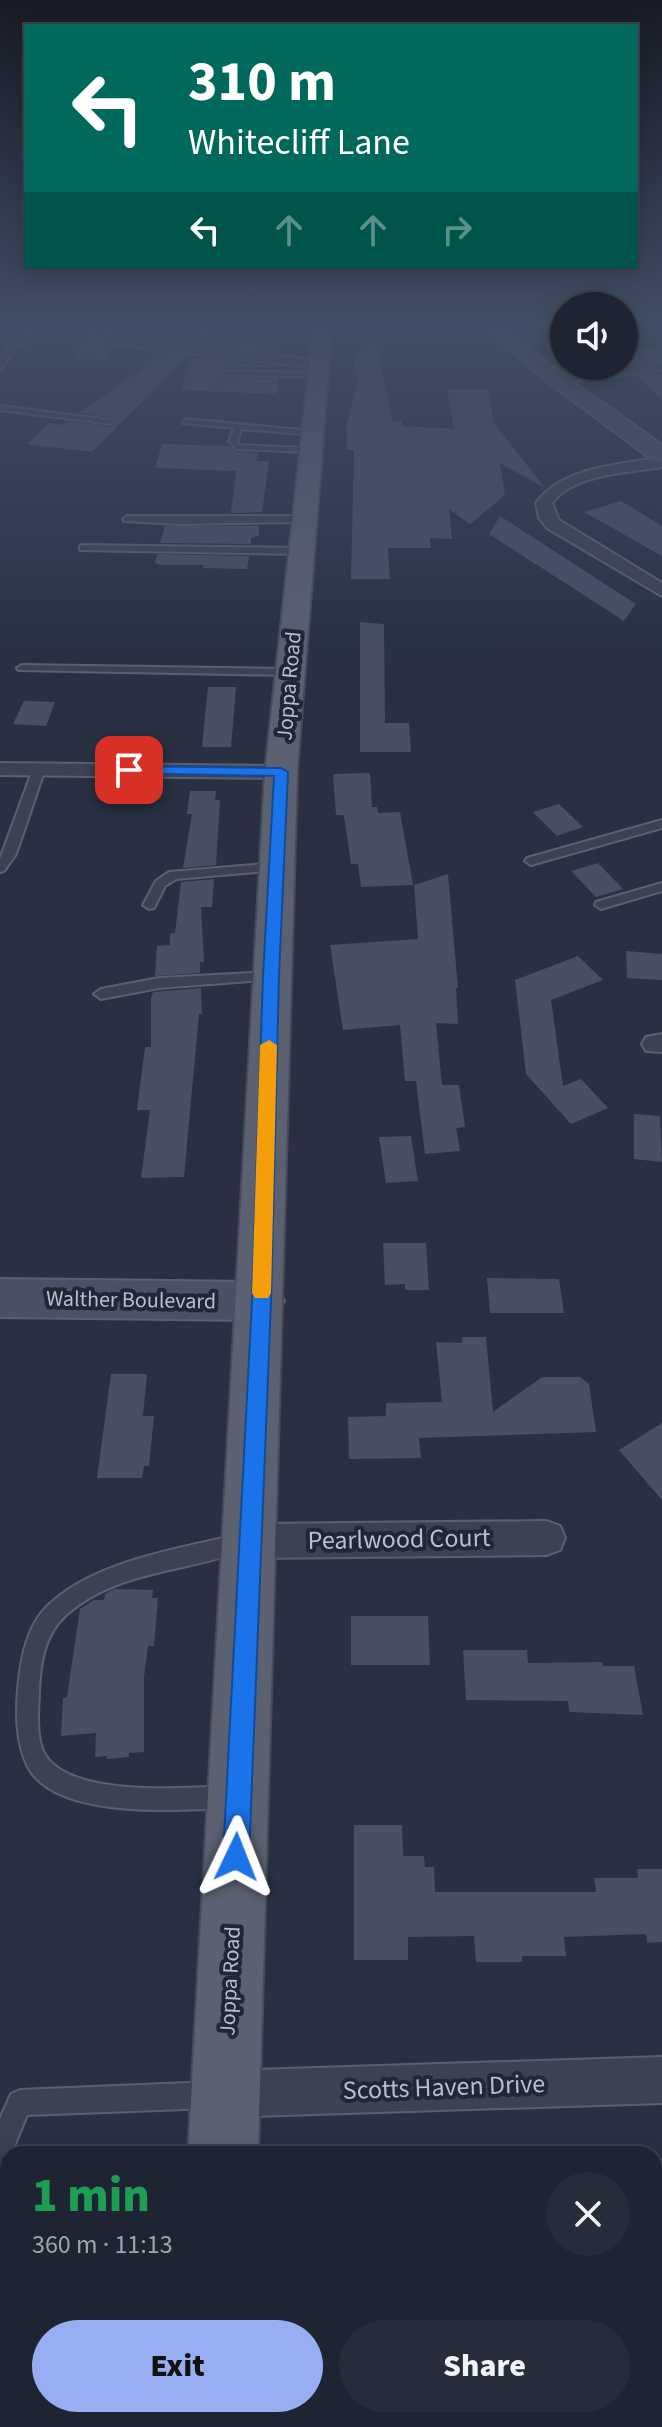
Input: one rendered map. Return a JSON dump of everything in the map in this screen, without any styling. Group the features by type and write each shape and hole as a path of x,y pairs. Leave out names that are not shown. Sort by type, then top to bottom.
{"main road":[{"name":"Joppa Road","path":"224,2124 261,1301 276,867 281,772 311,436"}],"street":[{"path":"632,436 662,459"},
{"path":"662,459 569,482 553,491 544,503 547,518 553,524 662,591"},
{"path":"0,769 281,772"},
{"name":"Walther Boulevard","path":"0,1298 261,1301"},
{"name":"Pearlwood Court","path":"251,1541 547,1538"},
{"name":"Scotts Haven Drive","path":"224,2124 662,2080"}],"lane":[{"path":"235,436 236,447 310,442"},
{"path":"282,436 310,442"},
{"path":"127,519 302,535"},
{"path":"161,520 157,541 168,549"},
{"path":"83,548 168,549 302,535"},
{"path":"22,668 290,672"},
{"path":"0,868 10,854 39,769"},
{"path":"531,861 662,824"},
{"path":"149,905 160,884 173,875 192,871 276,867"},
{"path":"601,905 662,887"},
{"path":"101,994 159,983 271,976"},
{"path":"238,1797 112,1797 75,1789 40,1766 27,1731 29,1680 38,1633 60,1606 101,1583 251,1541"},
{"path":"1,2146 20,2103 224,2124"}],"building":[{"path":"35,436 108,436 92,452 27,444"},
{"path":"346,436 504,436 545,488 500,463 505,495 470,524 449,509 452,539 430,538 431,548 388,548 390,579 351,579 354,450 347,450"},
{"path":"162,444 229,446 236,452 258,453 256,461 269,461 262,512 231,513 236,471 155,468"},
{"path":"621,501 662,526 662,556 584,512"},
{"path":"500,516 636,604 624,621 489,534"},
{"path":"165,526 259,526 259,535 251,538 251,544 160,543"},
{"path":"157,554 249,556 247,569 160,565 155,563"},
{"path":"360,622 384,624 385,723 409,723 411,752 360,752"},
{"path":"208,687 236,687 231,747 202,747"},
{"path":"24,701 55,702 46,726 13,724"},
{"path":"370,773 372,807 377,807 378,813 400,812 413,885 361,887 358,864 351,864 343,815 336,815 333,774"},
{"path":"190,791 216,791 215,800 220,800 216,865 183,868 192,814 187,814"},
{"path":"559,804 583,827 557,836 533,812"},
{"path":"598,863 623,889 596,897 571,871"},
{"path":"448,874 458,1024 436,1023 442,1085 459,1085 465,1127 456,1128 460,1151 425,1154 416,1081 405,1081 400,1025 343,1030 330,945 418,939 414,885"},
{"path":"214,879 212,907 201,907 204,962 200,962 200,973 155,976 157,946 170,945 170,934 175,933 181,882"},
{"path":"626,951 662,954 662,980 627,978"},
{"path":"578,956 603,980 551,1000 563,1086 581,1079 608,1108 571,1124 526,1074 515,980"},
{"path":"201,988 202,1014 199,1014 184,1177 141,1178 150,1110 137,1110 145,1047 151,1047 151,998 153,992"},
{"path":"634,1114 660,1116 662,1162 634,1159"},
{"path":"411,1136 418,1181 386,1183 379,1137"},
{"path":"383,1243 426,1243 429,1290 405,1290 405,1284 385,1285"},
{"path":"487,1278 559,1279 564,1313 490,1313"},
{"path":"462,1337 486,1337 493,1412 542,1377 580,1377 589,1384 596,1432 419,1438 421,1458 349,1459 348,1417 386,1416 386,1403 442,1402 436,1342 462,1343"},
{"path":"111,1374 147,1374 143,1416 154,1416 149,1466 144,1466 142,1478 97,1478"},
{"path":"662,1423 662,1500 619,1450"},
{"path":"114,1589 153,1590 152,1598 158,1598 154,1646 148,1646 144,1677 144,1752 107,1759 107,1756 95,1757 96,1733 61,1736 63,1698 67,1697 80,1609 94,1600 104,1600 105,1594"},
{"path":"351,1616 428,1616 430,1665 351,1665"},
{"path":"463,1650 527,1650 528,1663 602,1662 603,1666 634,1666 643,1715 569,1712 568,1701 466,1700"},
{"path":"354,1825 402,1825 403,1856 424,1856 425,1867 434,1867 435,1892 596,1892 594,1878 638,1878 637,1869 662,1869 662,1942 647,1943 646,1934 564,1937 566,1956 522,1956 522,1962 476,1962 474,1936 408,1937 408,1960 354,1960"}],"slow traffic":[{"path":"262,1293 269,1045"}],"route":[{"path":"129,770 281,772 236,1857"}]}
